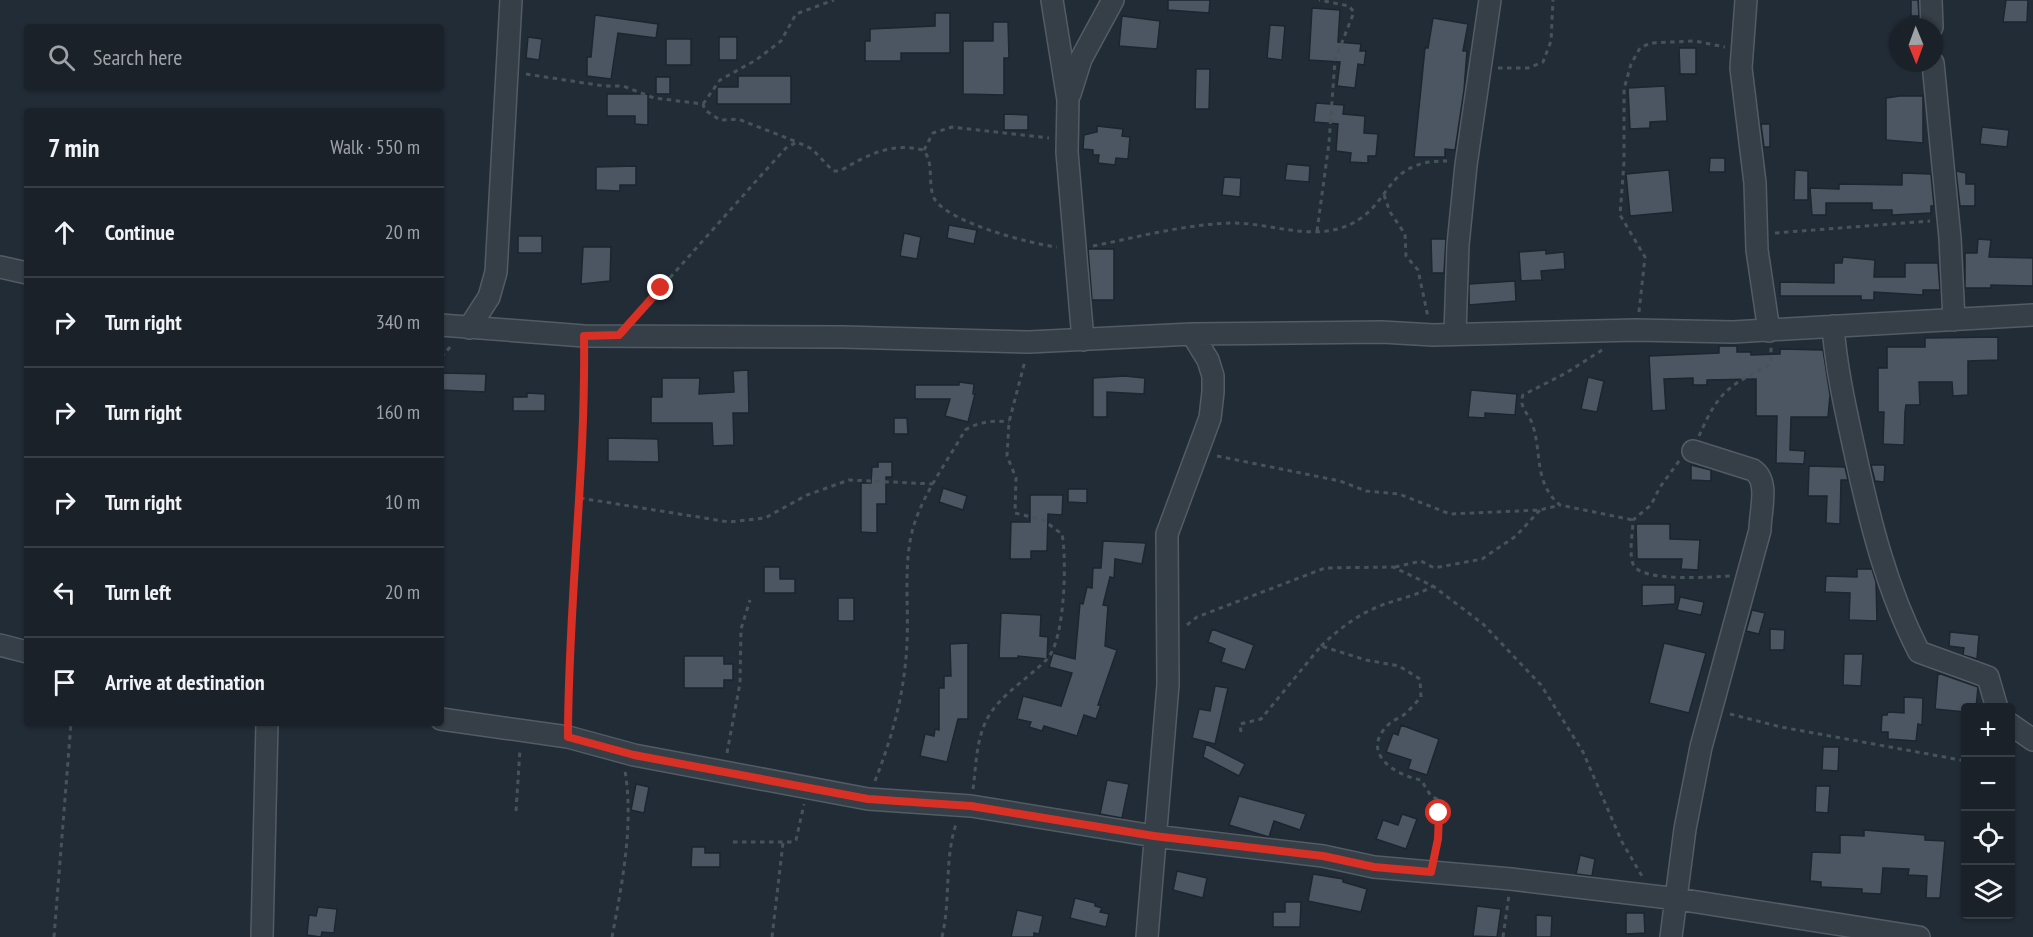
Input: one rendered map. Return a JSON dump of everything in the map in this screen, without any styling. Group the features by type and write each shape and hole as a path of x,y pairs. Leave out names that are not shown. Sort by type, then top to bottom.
{"street":[{"path":"470,328 489,297 496,272 511,0"},
{"path":"1052,0 1068,100 1067,152 1083,340"},
{"path":"1068,100 1081,59 1113,0"},
{"path":"1455,333 1458,246 1466,165 1490,0"},
{"path":"1746,0 1741,51 1755,183 1757,234 1769,331"},
{"path":"1931,0 1932,18"},
{"path":"1934,72 1954,320"},
{"path":"0,267 24,272"},
{"path":"444,325 584,336 1029,342 1192,334 1382,332 1433,335 1636,330 1769,331 2033,315"},
{"path":"1833,326 1836,363 1879,555 1904,623 1919,652 1988,677 1996,703"},
{"path":"1147,937 1169,639 1167,534 1210,418 1213,376 1208,360 1192,334"},
{"path":"1671,937 1678,899 1685,829 1711,709 1760,530 1760,509 1764,486 1760,474 1753,470 1693,451"},
{"path":"0,645 24,650"},
{"path":"444,719 568,737 621,752 868,799 965,806 1154,836 1323,856 1374,867 1512,879 1678,899 1919,937"},
{"path":"262,937 267,726"},
{"path":"2015,727 2033,740"}],"path":[{"path":"703,104 720,80 756,60 781,41 796,14 834,0"},
{"path":"1317,231 1329,142 1335,60 1354,12 1349,6 1319,0"},
{"path":"1481,68 1528,68 1543,62 1551,41 1553,0"},
{"path":"1636,330 1645,257 1620,215 1624,162 1624,89 1631,64 1640,48 1650,43 1695,41 1741,51"},
{"path":"506,71 604,86 623,86 654,98 703,104"},
{"path":"703,104 705,110 720,120 738,119 812,149 833,171 896,146 923,150 928,156 932,191 936,201 946,210 990,231 1044,245 1074,249 1233,223 1317,231 1339,229 1361,220 1384,195 1397,176 1410,166 1446,161 1466,165"},
{"path":"923,150 933,133 952,127 1046,137 1055,140 1067,152"},
{"path":"619,335 786,148 797,142"},
{"path":"1384,195 1390,212 1405,234 1406,256 1418,270 1433,335"},
{"path":"1757,234 1947,221"},
{"path":"568,737 569,630 585,410 584,336"},
{"path":"942,937 947,916 950,843 965,806 986,720 1027,674 1049,658 1063,613 1065,550 1062,534 1043,520 1015,513 1016,478 1007,456 1009,422 1029,342"},
{"path":"1560,505 1544,485 1538,466 1534,427 1523,410 1521,399 1529,391 1566,373 1603,349"},
{"path":"868,799 891,741 902,696 907,644 910,549 915,520 965,430 975,424 995,420 1009,422"},
{"path":"1197,452 1329,478 1366,490 1399,494 1450,514 1540,510 1560,505 1633,520"},
{"path":"580,498 740,522 765,518 807,495 849,480 934,484"},
{"path":"1169,639 1197,617 1325,568 1393,567 1421,561 1434,568 1482,559 1516,536 1540,510"},
{"path":"1393,567 1433,586 1483,624 1541,685 1583,752 1622,842 1653,896"},
{"path":"1241,732 1240,724 1261,719 1321,646 1341,627 1376,608 1422,593 1433,586"},
{"path":"724,772 740,683 741,629 750,600"},
{"path":"1321,646 1366,660 1399,666 1420,679 1421,697 1404,714 1388,724 1378,741 1380,758 1389,767 1406,777 1421,780 1431,796 1443,802 1439,813 1438,839 1431,872"},
{"path":"1711,709 1781,727 1961,760"},
{"path":"54,937 70,726"},
{"path":"516,811 522,729"},
{"path":"612,937 627,830 628,790 621,752"},
{"path":"733,842 783,843 796,840 804,802 811,789"},
{"path":"772,937 783,843"},
{"path":"1503,937 1512,879"}],"building":[{"path":"1168,0 1210,0 1209,13 1168,10"},
{"path":"1911,0 1918,0 1919,16 1911,16"},
{"path":"2006,0 2028,0 2027,22 2003,22"},
{"path":"1312,8 1340,10 1338,42 1361,44 1360,51 1366,51 1364,65 1358,64 1355,88 1337,86 1340,62 1309,60"},
{"path":"935,13 950,13 950,53 901,53 901,61 865,61 865,41 870,41 870,29 935,26"},
{"path":"595,15 658,24 656,38 618,33 611,79 587,76 587,57 591,57"},
{"path":"1122,16 1160,21 1157,49 1119,46"},
{"path":"1433,18 1468,24 1463,51 1467,51 1464,90 1455,150 1445,149 1445,157 1414,157 1425,48 1428,48"},
{"path":"993,22 1008,22 1009,58 1004,58 1004,95 963,94 963,41 993,41"},
{"path":"1270,25 1285,26 1282,60 1267,58"},
{"path":"528,37 542,39 539,60 526,58"},
{"path":"719,37 737,37 737,60 719,60"},
{"path":"666,39 691,39 691,65 666,65"},
{"path":"1679,48 1696,48 1696,74 1680,74"},
{"path":"1196,69 1210,69 1209,109 1195,109"},
{"path":"738,76 791,76 791,104 717,104 717,87 738,87"},
{"path":"656,77 670,77 670,94 656,94"},
{"path":"1665,86 1667,121 1650,122 1650,128 1630,129 1628,88"},
{"path":"607,94 648,94 648,125 635,124 635,116 607,116"},
{"path":"1923,96 1923,143 1886,140 1886,98"},
{"path":"1316,103 1344,105 1343,114 1365,116 1364,133 1378,134 1376,156 1368,156 1368,163 1350,162 1351,153 1336,151 1338,124 1314,122"},
{"path":"1004,114 1028,115 1028,130 1004,130"},
{"path":"1761,124 1770,124 1770,147 1764,147"},
{"path":"1097,126 1123,129 1122,136 1130,137 1128,159 1116,158 1115,165 1098,163 1099,155 1093,155 1093,150 1083,149 1084,135 1097,132"},
{"path":"1982,127 2009,130 2007,147 1980,144"},
{"path":"1710,158 1725,158 1725,172 1709,172"},
{"path":"1287,164 1310,166 1309,182 1285,180"},
{"path":"636,166 636,185 620,185 620,191 596,190 596,167"},
{"path":"1669,170 1673,212 1630,216 1626,174"},
{"path":"1795,170 1808,171 1808,200 1794,200"},
{"path":"1956,171 1966,173 1966,184 1975,184 1975,206 1960,206"},
{"path":"1902,173 1931,174 1934,206 1931,206 1931,213 1892,215 1892,210 1872,210 1872,203 1826,203 1826,215 1812,215 1810,188 1839,189 1839,184 1902,185"},
{"path":"1224,177 1241,178 1240,197 1222,195"},
{"path":"949,225 977,230 974,244 947,238"},
{"path":"904,233 921,237 917,259 900,256"},
{"path":"518,236 542,236 542,253 518,253"},
{"path":"1431,239 1446,239 1444,273 1432,273"},
{"path":"1978,239 1991,240 1989,257 2033,258 2033,286 1991,285 1991,288 1965,288 1965,253 1977,253"},
{"path":"583,247 611,247 610,281 581,284"},
{"path":"1088,249 1114,249 1114,300 1092,300"},
{"path":"1546,250 1546,254 1564,252 1565,269 1541,271 1542,280 1521,281 1519,252"},
{"path":"1843,257 1875,260 1874,277 1905,277 1905,263 1938,263 1940,290 1923,290 1923,295 1874,292 1874,300 1861,300 1861,296 1780,296 1780,282 1834,283 1834,263 1842,263"},
{"path":"1515,281 1516,301 1469,305 1469,284"},
{"path":"1998,337 1998,360 1968,361 1968,395 1953,396 1952,382 1919,382 1920,405 1906,405 1904,445 1883,444 1884,412 1878,412 1878,368 1887,368 1887,347 1925,347 1925,338"},
{"path":"1719,346 1737,346 1737,352 1751,352 1751,355 1780,354 1780,349 1823,350 1830,395 1828,417 1791,417 1790,450 1805,451 1804,464 1776,463 1777,416 1756,416 1756,379 1707,380 1707,385 1693,385 1693,378 1664,379 1666,410 1652,411 1649,356 1719,353"},
{"path":"748,370 749,413 733,413 734,445 713,446 712,423 651,423 651,397 662,397 662,378 700,378 699,394 734,392 733,371"},
{"path":"444,373 486,374 485,392 444,390"},
{"path":"1124,376 1145,378 1144,394 1107,392 1107,417 1093,417 1093,378"},
{"path":"1588,377 1604,381 1597,412 1581,409"},
{"path":"959,382 974,384 973,394 975,394 968,422 945,416 950,399 915,399 915,385 959,385"},
{"path":"1471,390 1517,394 1515,415 1485,413 1485,418 1468,417"},
{"path":"527,393 545,394 545,411 513,411 513,397 527,397"},
{"path":"894,418 907,418 908,434 894,434"},
{"path":"608,438 658,439 659,462 608,461"},
{"path":"878,462 892,462 892,477 886,477 886,504 877,504 877,533 861,532 861,483 871,483 872,467 878,467"},
{"path":"1691,465 1711,470 1711,481 1691,480"},
{"path":"1871,465 1885,465 1884,482 1875,481"},
{"path":"1809,466 1845,467 1848,480 1841,480 1840,524 1826,523 1827,496 1808,496"},
{"path":"943,488 967,496 963,510 939,502"},
{"path":"1068,489 1087,489 1087,503 1068,502"},
{"path":"1030,495 1063,495 1062,515 1048,514 1047,551 1031,551 1031,559 1010,559 1011,522 1030,522"},
{"path":"1636,524 1670,524 1670,539 1700,540 1698,570 1681,569 1682,559 1637,559"},
{"path":"1103,541 1146,543 1142,564 1115,559 1114,578 1110,577 1103,605 1108,606 1105,646 1117,650 1098,705 1101,705 1096,719 1084,715 1077,736 1044,726 1042,731 1029,727 1031,722 1017,719 1023,696 1061,706 1072,673 1049,667 1053,653 1075,659 1080,603 1083,604 1087,587 1092,588 1093,568 1101,568"},
{"path":"764,567 780,567 780,579 795,579 795,593 764,593"},
{"path":"1857,569 1872,569 1876,582 1877,621 1849,620 1850,593 1825,592 1826,576 1857,577"},
{"path":"1642,585 1675,585 1675,604 1642,606"},
{"path":"1680,597 1704,602 1701,615 1677,610"},
{"path":"838,598 854,598 854,621 838,621"},
{"path":"1752,610 1765,613 1759,634 1746,631"},
{"path":"1001,613 1041,615 1040,636 1048,637 1047,659 1018,656 1018,658 999,658"},
{"path":"1212,629 1254,645 1245,670 1221,662 1225,649 1208,642"},
{"path":"1770,629 1785,630 1784,650 1770,650"},
{"path":"1950,632 1979,635 1977,659 1963,655 1964,648 1949,646"},
{"path":"968,643 968,719 958,719 947,762 920,756 925,734 934,736 935,729 939,730 939,688 944,688 944,676 951,676 950,644"},
{"path":"1664,643 1706,653 1689,713 1649,703"},
{"path":"1844,654 1863,654 1861,686 1843,685"},
{"path":"684,656 724,656 724,664 733,664 733,680 724,680 724,688 684,688"},
{"path":"1938,673 1978,687 1976,703 1961,703 1961,712 1935,709"},
{"path":"1215,686 1228,688 1215,744 1192,738 1199,709 1210,711"},
{"path":"1904,697 1923,698 1922,725 1918,724 1916,741 1888,739 1888,732 1881,732 1882,715 1887,715 1888,712 1904,713"},
{"path":"1401,725 1439,739 1427,775 1408,769 1411,760 1386,752 1393,733 1398,735"},
{"path":"1206,744 1245,764 1239,776 1203,757"},
{"path":"1823,747 1839,747 1838,771 1822,770"},
{"path":"1107,780 1129,784 1122,818 1100,814"},
{"path":"636,784 649,787 644,813 631,810"},
{"path":"1816,786 1830,786 1828,813 1815,812"},
{"path":"1239,796 1306,814 1300,830 1274,821 1269,837 1229,825"},
{"path":"1402,814 1417,819 1406,849 1376,839 1383,820 1398,825"},
{"path":"1864,830 1925,835 1925,840 1945,841 1940,898 1926,898 1927,876 1908,875 1909,869 1883,868 1881,894 1862,893 1862,889 1821,887 1821,882 1810,881 1812,852 1840,853 1840,835 1864,836"},
{"path":"692,847 705,847 705,853 720,853 720,867 691,867"},
{"path":"1580,855 1595,859 1592,876 1576,874"},
{"path":"1177,871 1207,878 1203,898 1173,890"},
{"path":"1313,874 1343,879 1343,882 1367,889 1361,912 1308,901"},
{"path":"1075,898 1095,903 1095,906 1102,908 1100,912 1109,914 1106,927 1070,918"},
{"path":"1285,902 1301,902 1300,927 1273,927 1273,912 1285,912"},
{"path":"1477,906 1501,909 1497,937 1473,936"},
{"path":"318,907 337,909 334,933 322,932 321,937 307,935 309,915 316,916"},
{"path":"1017,910 1043,916 1039,934 1034,933 1034,937 1011,937"},
{"path":"1626,913 1644,913 1645,933 1626,934"},
{"path":"1536,915 1552,916 1551,937 1536,937"}],"route":[{"path":"661,288 619,335 584,336 585,410 569,630 568,737 634,755 868,799 971,806 1154,836 1323,856 1374,867 1431,872 1438,839 1439,813"}]}
